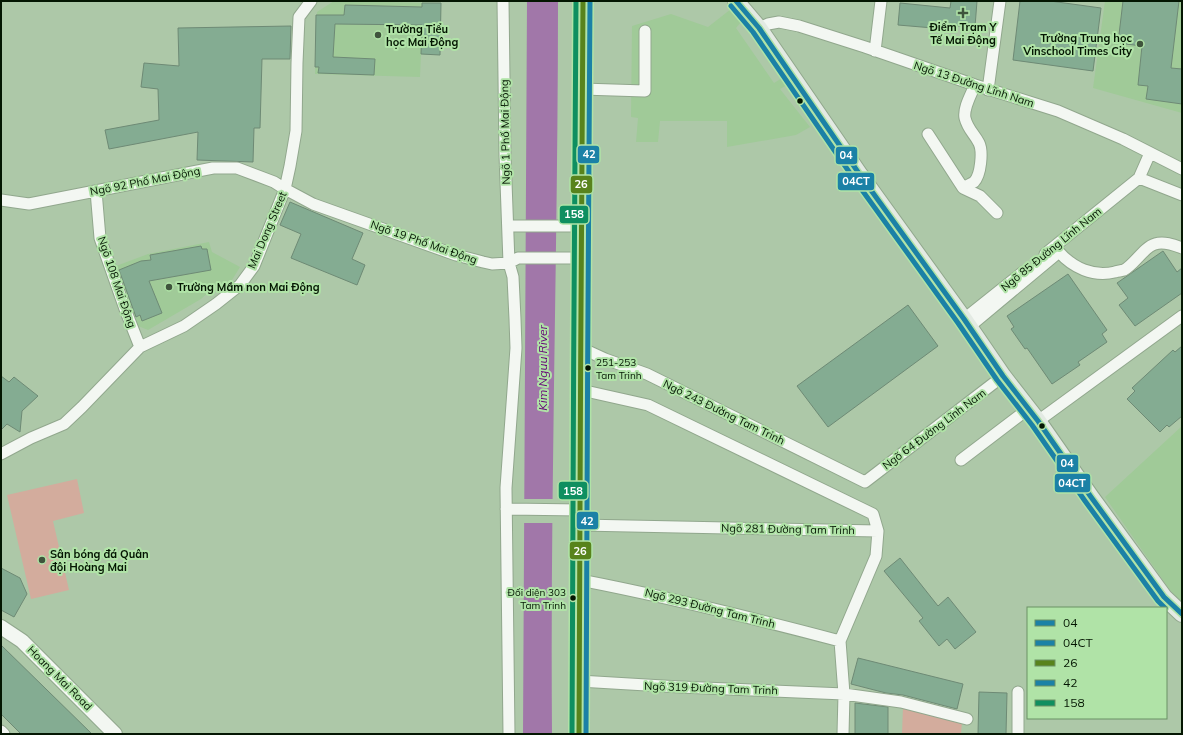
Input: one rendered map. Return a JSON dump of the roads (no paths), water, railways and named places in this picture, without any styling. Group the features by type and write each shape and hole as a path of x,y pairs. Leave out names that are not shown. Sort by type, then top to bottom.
{"main road":[{"path":"579,734 581,348 573,258 582,89 584,1"},
{"path":"736,1 759,28 864,181 1091,497 1164,596 1182,614"}],"street":[{"name":"Mai Dong Street","path":"1,454 31,438 64,424 140,347 184,326 216,304 240,285 254,266 285,189 290,166 296,131 299,17 311,1"},
{"name":"Ngõ 1 Phố Mai Động","path":"503,1 505,155 509,263"},
{"path":"875,51 881,1"},
{"path":"988,90 1000,1"},
{"name":"Ngõ 13 Đường Lĩnh Nam","path":"759,28 768,24 779,22 799,26 988,90 1058,110 1123,139 1182,169"},
{"path":"582,89 645,91 645,31"},
{"path":"963,188 975,181 978,175 982,156 979,144 968,127 965,118 965,112 975,85"},
{"path":"928,134 963,188 980,196 997,213"},
{"name":"Ngõ 85 Đường Lĩnh Nam","path":"966,323 1139,178 1150,153"},
{"name":"Ngõ 92 Phố Mai Động","path":"1,200 29,204 213,168 225,167 237,168 257,175 274,182 285,189"},
{"path":"1139,178 1182,195"},
{"name":"Ngõ 19 Phố Mai Động","path":"285,189 313,204 456,255 487,263 509,263 518,258 573,258"},
{"name":"Ngõ 108 Mai Động","path":"96,191 100,238 124,309 140,347"},
{"path":"508,226 574,226"},
{"path":"966,323 1059,252 1066,261 1077,267 1093,273 1107,274 1124,270 1154,244 1164,243 1182,248"},
{"path":"509,263 512,277 516,348 506,488 509,734"},
{"path":"1038,422 1182,316"},
{"name":"Ngõ 243 Đường Tam Trinh","path":"581,348 605,359 647,374 865,482"},
{"name":"Ngõ 64 Đường Lĩnh Nam","path":"865,482 1003,376"},
{"path":"581,390 648,405 873,514 878,531 876,556 840,641 844,694 843,734"},
{"path":"961,460 1028,409"},
{"name":"Ngõ 281 Đường Tam Trinh","path":"506,509 565,509 581,518 878,531"},
{"name":"Ngõ 293 Đường Tam Trinh","path":"580,580 642,592 725,611 840,641"},
{"name":"Hoang Mai Road","path":"1,627 22,641 115,734"},
{"name":"Ngõ 319 Đường Tam Trinh","path":"579,681 844,694 899,701 967,719"},
{"path":"1018,692 1018,734"},
{"path":"1,731 4,734"}],"water":[{"name":"Kim Nguu River","path":"527,1 558,1 552,551 552,734 523,734"}],"place":[{"name":"Điểm Trạm Y Tế Mai Động","path":"963,13"},
{"name":"Trường Tiểu học Mai Động","path":"378,35"},
{"name":"Trường Trung học Vinschool Times City","path":"1140,44"},
{"name":"Trường Mầm non Mai Động","path":"169,287"},
{"name":"251-253 Tam Trinh","path":"588,368"},
{"name":"Sân bóng đá Quân đội Hoàng Mai","path":"42,560"},
{"name":"Đối diện 303 Tam Trinh","path":"573,598"}]}
